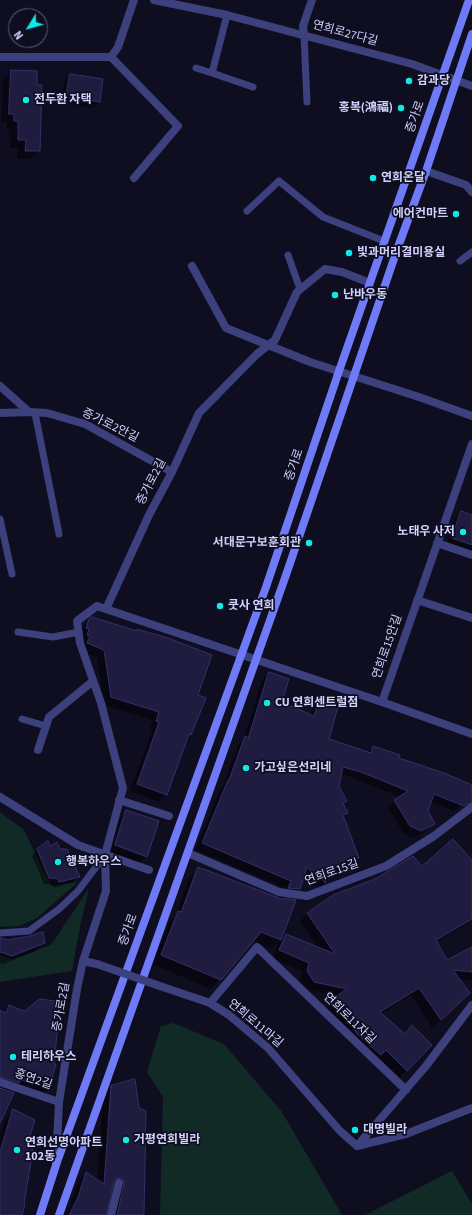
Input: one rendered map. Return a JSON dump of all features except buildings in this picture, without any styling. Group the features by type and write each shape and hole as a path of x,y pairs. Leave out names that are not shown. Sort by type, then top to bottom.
{"main road":[{"name":"증가로","path":"40,1215 266,587 339,371 469,0"},
{"path":"59,1215 257,659 472,34"}],"street":[{"path":"112,57 118,47 134,0"},
{"name":"연희로27다길","path":"154,0 227,14 412,64 457,80"},
{"path":"304,35 303,26 312,0"},
{"path":"0,56 112,57 178,126 134,178"},
{"path":"457,80 472,86"},
{"path":"426,171 466,185 472,192"},
{"path":"192,266 226,328 310,362 354,375 472,416"},
{"path":"269,346 275,340 296,292 325,268 342,272 370,283"},
{"name":"증가로2길","path":"56,1167 59,1102 83,961 106,891 105,855 123,788 101,703 80,643 77,621 97,606 106,609 149,515 172,472 199,413 256,354 269,346"},
{"path":"0,386 32,412"},
{"name":"증가로2안길","path":"0,413 47,413 85,424 172,472"},
{"name":"연희로15안길","path":"382,702 472,444"},
{"path":"437,543 472,555"},
{"path":"417,600 472,618"},
{"path":"106,609 257,659 472,734"},
{"path":"38,750 49,717 93,681"},
{"path":"0,797 78,846 149,870"},
{"path":"119,800 169,816"},
{"name":"연희로15길","path":"188,853 279,892 307,896 386,866 434,836 472,807"},
{"name":"연희로11자길","path":"210,1003 257,947 406,1090"},
{"name":"연희로11마길","path":"83,961 97,964 210,1003 229,1015 268,1048 340,1131 357,1146"},
{"path":"357,1146 406,1090 471,1010"},
{"name":"홍연2길","path":"0,1082 59,1102"},
{"path":"357,1146 406,1134 472,1108"},
{"path":"111,1215 119,1183"}],"lane":[{"path":"212,74 227,14"},
{"path":"304,35 307,102"},
{"path":"196,68 253,87"},
{"path":"247,211 279,181 323,218 384,241"},
{"path":"460,261 472,252"},
{"path":"288,255 300,289"},
{"path":"32,412 59,534"},
{"path":"0,519 12,574"},
{"path":"18,632 53,637 79,632"},
{"path":"22,719 46,726"},
{"path":"0,933 29,931 59,909 78,891 105,855"}],"green space":[{"path":"0,812 24,830 51,886 78,882 37,918 19,926 0,927"},
{"path":"89,888 72,971 0,982 0,955 12,959 51,945"},
{"path":"173,1023 224,1044 282,1112 342,1215 160,1215 163,1097 147,1072 161,1026"},
{"path":"452,1171 472,1204 472,1215 365,1215"}],"place":[{"name":"감과당","path":"409,81"},
{"name":"전두환 자택","path":"26,100"},
{"name":"홍복(鴻福)","path":"401,108"},
{"name":"연희온달","path":"373,178"},
{"name":"에어컨마트","path":"456,214"},
{"name":"빛과머리결미용실","path":"349,253"},
{"name":"난바우동","path":"335,295"},
{"name":"노태우 사저","path":"463,532"},
{"name":"서대문구보훈회관","path":"309,543"},
{"name":"쿳사 연희","path":"220,606"},
{"name":"CU 연희센트럴점","path":"267,703"},
{"name":"가고싶은선리네","path":"246,768"},
{"name":"행복하우스","path":"58,862"},
{"name":"테리하우스","path":"13,1057"},
{"name":"대명빌라","path":"355,1130"},
{"name":"거평연희빌라","path":"126,1140"},
{"name":"연희선명아파트 102동","path":"17,1150"}]}
